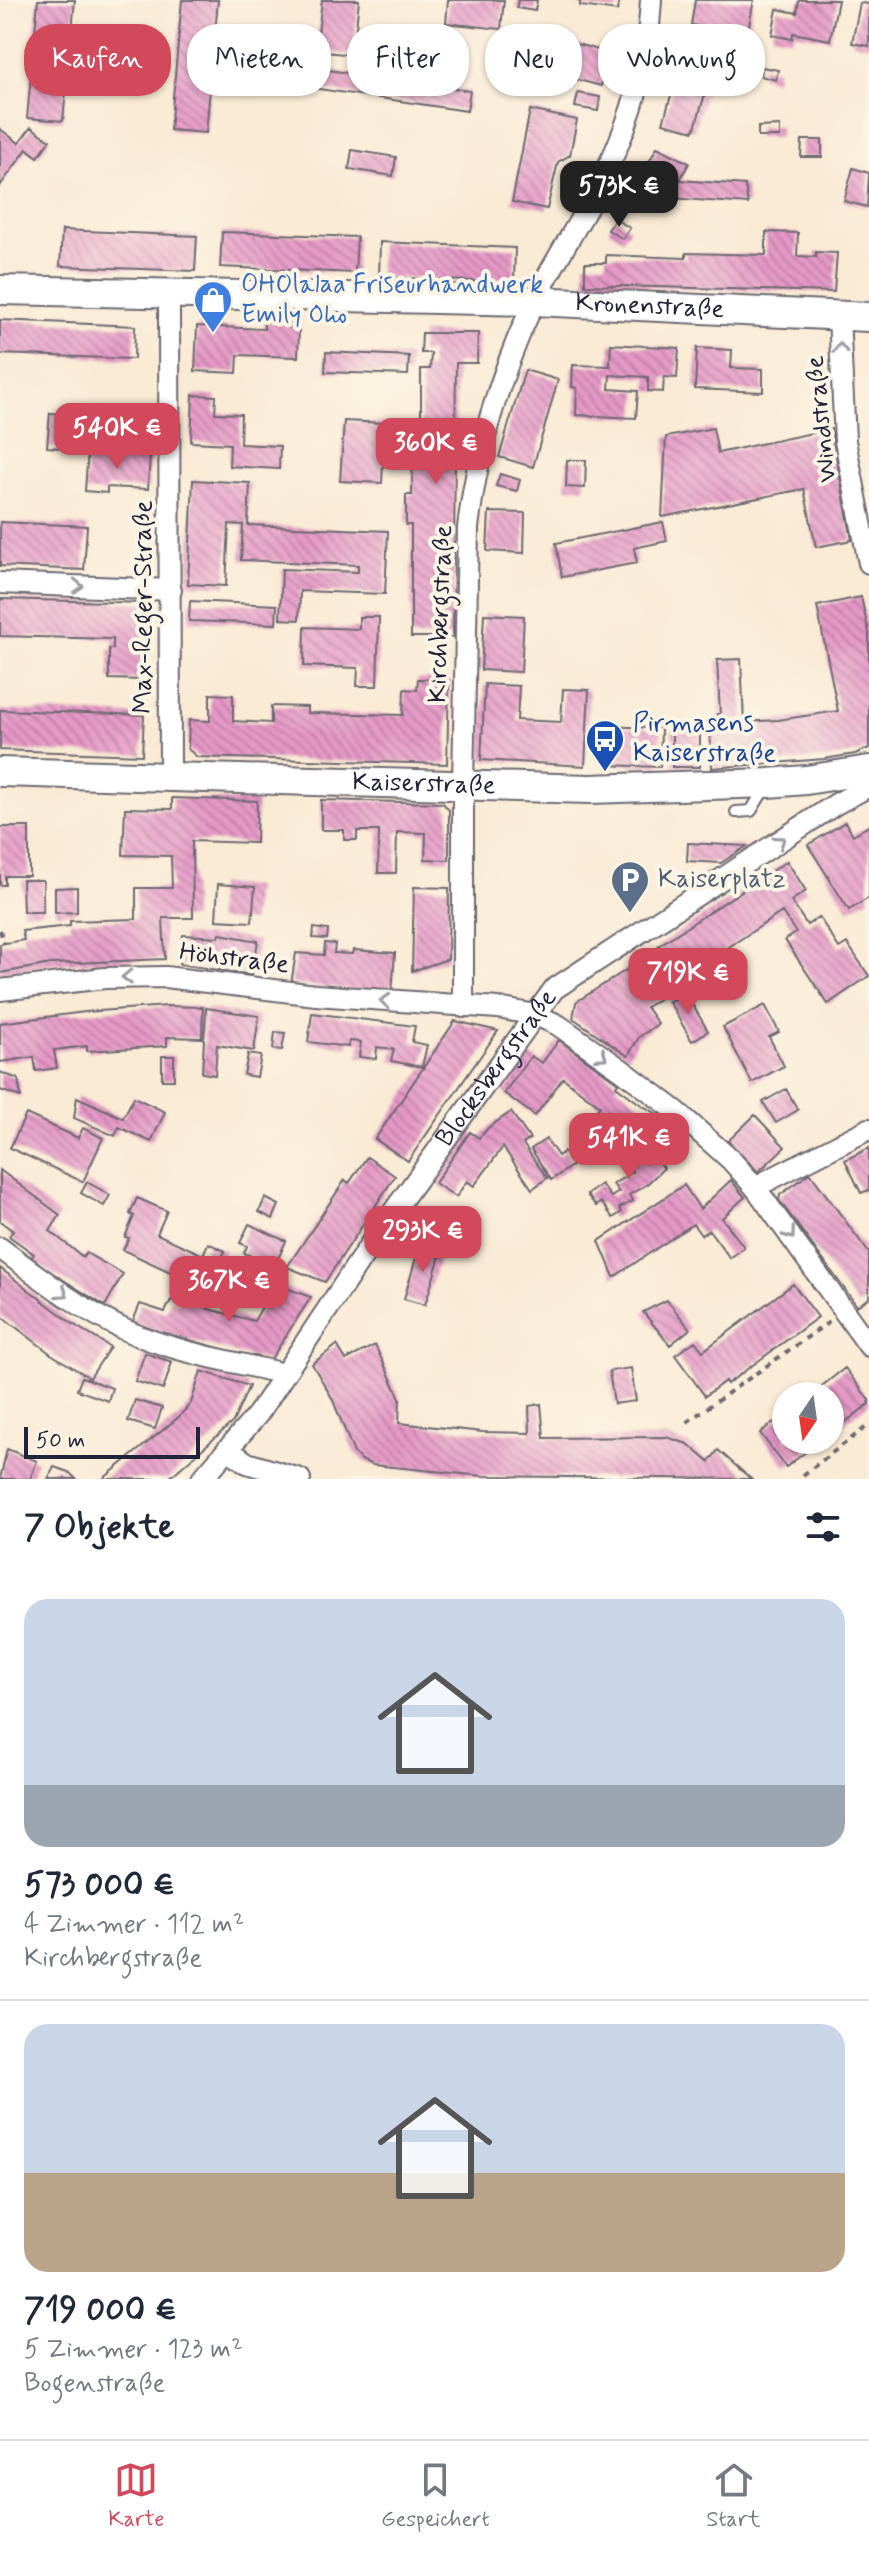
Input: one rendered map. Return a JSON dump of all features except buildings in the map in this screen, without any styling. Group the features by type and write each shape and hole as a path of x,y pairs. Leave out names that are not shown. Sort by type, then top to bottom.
{"street":[{"name":"Kirchbergstraße","path":"463,785 468,528 473,487 494,404 535,301 607,170 627,122 638,89 651,0"},
{"name":"Kronenstraße","path":"0,290 535,301 869,317"},
{"name":"Max-Reger-Straße","path":"169,295 171,590 178,654 170,775"},
{"name":"Windstraße","path":"839,316 845,441 869,563"},
{"path":"0,583 171,590"},
{"name":"Kaiserstraße","path":"0,772 590,789 862,782"},
{"name":"Blocksbergstraße","path":"202,1479 258,1414 378,1233 554,989 836,804 862,782"},
{"path":"463,785 463,1007 498,1008 536,1015 558,1025 676,1111 731,1160 755,1187 845,1312 866,1335"},
{"name":"Höhstraße","path":"0,990 105,978 165,977 316,995 463,1007"},
{"path":"755,1187 869,1129"},
{"path":"0,1248 35,1275 126,1330 284,1374"},
{"path":"229,1450 247,1463 300,1479"}],"lane":[{"path":"736,812 751,811 768,783"}],"path":[{"path":"0,930 4,944"},
{"path":"687,1422 845,1312"},
{"path":"803,1475 869,1425"}],"place":[{"name":"OHOlalaa Friseurhandwerk Emily Oho","path":"213,334"},
{"name":"Pirmasens Kaiserstraße","path":"605,773"},
{"name":"Kaiserplatz","path":"630,914"}]}
